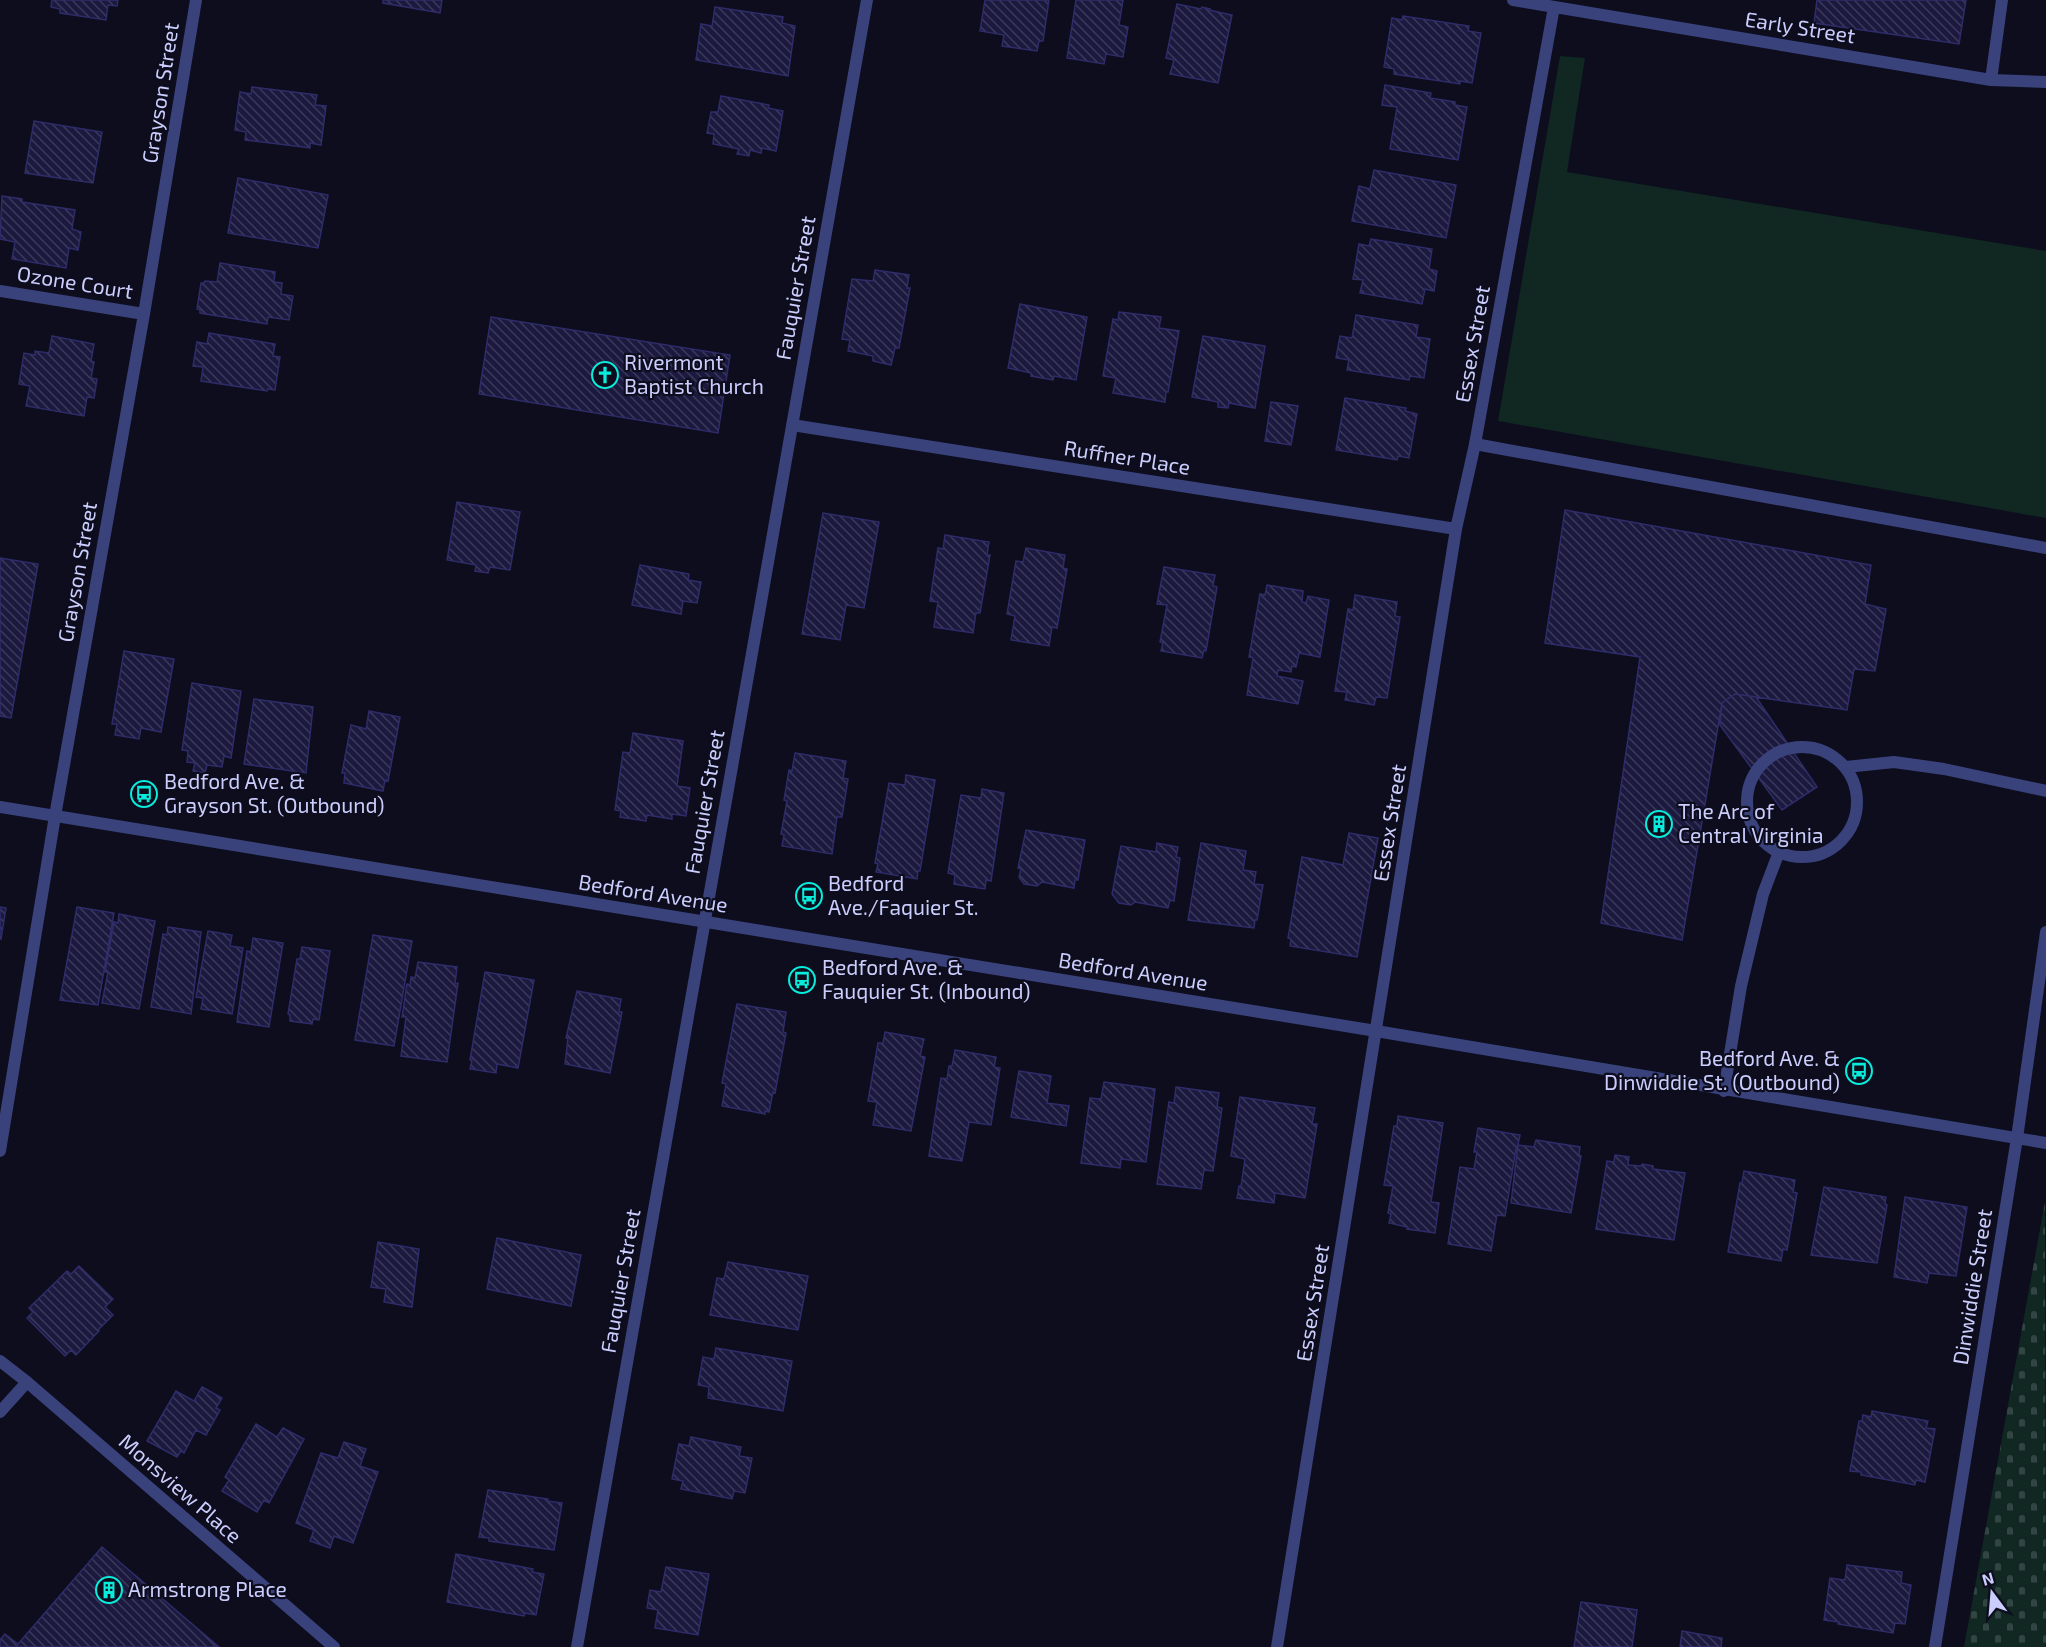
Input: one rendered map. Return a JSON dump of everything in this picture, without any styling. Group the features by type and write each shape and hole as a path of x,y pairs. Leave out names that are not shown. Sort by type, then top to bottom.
{"street":[{"name":"Grayson Street","path":"0,1150 55,816 144,314 195,0"},
{"name":"Fauquier Street","path":"577,1647 867,0"},
{"name":"Early Street","path":"1513,0 1991,80 2046,82"},
{"path":"1991,80 2002,0"},
{"name":"Essex Street","path":"1277,1647 1456,529 1475,444 1554,7"},
{"name":"Ozone Court","path":"0,291 144,314"},
{"name":"Ruffner Place","path":"792,425 1456,529"},
{"path":"1475,444 2046,548"},
{"path":"1795,747 1814,748 1832,755 1846,767 1855,784 1857,802 1854,821 1845,838 1831,849 1814,855 1797,857 1779,852 1765,843 1754,829 1748,812 1750,786 1753,777 1764,763 1778,753 1795,747"},
{"path":"1846,767 1894,762 1944,769 2046,791"},
{"name":"Bedford Avenue","path":"0,807 1376,1031 1724,1091 2046,1143"},
{"path":"1724,1091 1741,986 1763,894 1779,852"},
{"name":"Dinwiddie Street","path":"1935,1647 2017,1138 2046,932"},
{"name":"Monsview Place","path":"0,1361 334,1647"},
{"path":"0,1412 27,1382"}],"green space":[{"path":"1560,56 1585,58 1567,172 2046,251 2046,518 1498,421"},
{"path":"2045,1202 2046,1647 1964,1647"}],"building":[{"path":"52,0 118,0 117,6 108,5 106,20 60,13 60,9 51,7"},
{"path":"383,0 442,0 440,13 383,3"},
{"path":"985,0 1049,0 1043,41 1039,41 1037,51 1002,46 1004,35 980,31"},
{"path":"1076,0 1123,0 1119,25 1128,27 1123,57 1106,54 1104,64 1067,58"},
{"path":"1817,0 1966,0 1959,44 1814,23"},
{"path":"1177,4 1201,9 1202,7 1232,15 1218,83 1170,74 1174,60 1166,58"},
{"path":"715,7 783,17 782,23 795,26 788,76 696,60 701,24 712,26"},
{"path":"1403,16 1469,26 1468,31 1481,33 1472,83 1460,81 1460,84 1394,74 1394,69 1384,67 1392,18 1402,20"},
{"path":"1385,85 1431,93 1430,98 1455,102 1455,105 1467,107 1458,160 1390,149 1397,107 1382,105"},
{"path":"252,87 317,95 315,105 326,106 321,145 310,143 310,148 245,140 246,132 235,130 240,92 251,94"},
{"path":"721,96 769,105 768,108 783,111 776,151 762,148 761,153 750,150 749,156 737,154 739,149 713,144 714,134 707,133 711,112 718,112"},
{"path":"34,121 102,132 93,183 25,173"},
{"path":"1374,170 1456,185 1446,238 1352,221 1359,186 1370,189"},
{"path":"238,178 328,195 318,248 228,233"},
{"path":"2,196 22,199 22,202 75,210 72,229 81,232 78,250 69,248 66,268 12,259 15,242 0,239"},
{"path":"1371,239 1432,249 1429,269 1437,271 1434,291 1425,289 1422,304 1360,293 1363,280 1353,279 1359,244 1369,246"},
{"path":"220,263 275,272 274,282 282,283 281,294 293,296 289,320 268,317 267,324 200,313 197,309 201,283 217,282"},
{"path":"875,270 909,275 907,288 910,288 899,348 895,348 891,365 873,361 873,356 848,351 850,340 842,339 852,279 873,281"},
{"path":"1020,304 1087,317 1076,380 1054,376 1053,380 1031,376 1031,373 1008,368"},
{"path":"1119,312 1161,317 1159,328 1179,331 1165,402 1113,393 1116,378 1103,376 1113,319 1118,320"},
{"path":"1356,315 1418,325 1416,337 1430,339 1424,378 1410,376 1409,380 1347,370 1349,360 1336,358 1340,336 1352,338"},
{"name":"Rivermont Baptist Church","path":"491,317 730,355 718,433 479,394"},
{"path":"209,333 275,344 273,356 280,357 275,390 268,389 267,391 201,381 203,367 193,366 197,342 207,344"},
{"path":"52,336 94,344 91,378 97,379 94,398 87,397 84,416 26,406 30,386 19,384 24,353 35,355 35,351 49,353"},
{"path":"1203,336 1265,346 1255,408 1229,403 1228,408 1218,407 1218,402 1192,397"},
{"path":"1345,398 1406,408 1405,411 1417,414 1409,458 1398,456 1397,460 1336,450"},
{"path":"1271,402 1298,406 1291,445 1265,441"},
{"path":"457,502 520,512 510,570 490,567 488,573 475,571 476,565 447,560"},
{"name":"The Arc of Central Virginia","path":"1565,510 1871,565 1865,604 1886,609 1875,671 1854,669 1847,710 1735,694 1722,703 1682,940 1601,923 1640,657 1545,643"},
{"path":"823,513 879,522 864,608 846,605 840,640 802,634"},
{"path":"945,535 989,542 987,555 990,555 980,613 976,613 973,633 934,627 938,602 930,601 938,548 943,549"},
{"path":"1026,548 1065,555 1063,568 1067,569 1057,628 1052,627 1049,646 1011,640 1015,616 1007,614 1016,561 1023,562"},
{"path":"0,558 38,564 11,718 0,716"},
{"path":"640,565 689,574 688,580 701,582 697,603 683,601 681,614 632,605"},
{"path":"1164,567 1215,575 1213,586 1217,587 1206,651 1204,650 1202,658 1161,651 1163,643 1160,642 1167,605 1157,604"},
{"path":"1267,585 1303,591 1302,602 1306,603 1308,596 1329,600 1320,657 1299,653 1296,667 1292,666 1291,672 1278,670 1277,676 1303,681 1298,704 1247,695 1253,658 1249,657 1260,594 1265,595"},
{"path":"1355,595 1397,602 1395,616 1400,617 1387,698 1376,697 1374,705 1345,700 1347,692 1335,691 1348,609 1353,610"},
{"path":"124,651 174,659 161,732 141,728 139,739 115,735 117,724 112,724"},
{"path":"192,683 241,691 231,758 224,756 222,767 207,765 205,773 193,771 195,763 187,762 188,751 182,750"},
{"path":"1735,694 1756,697 1817,787 1782,810 1720,725 1722,703"},
{"path":"254,699 313,707 306,773 244,764"},
{"path":"369,711 400,717 388,781 385,780 383,791 344,783 345,773 342,773 351,725 366,729"},
{"path":"633,733 683,741 677,786 690,788 686,816 672,814 672,819 647,815 646,821 620,817 621,811 615,810 623,752 630,753"},
{"path":"795,753 846,761 843,778 848,779 842,817 837,817 832,854 782,846 784,835 781,834 787,801 784,800 789,770 792,771"},
{"path":"906,775 935,780 917,879 876,872 878,864 875,863 889,783 905,785"},
{"path":"982,789 1004,793 991,881 986,880 985,889 954,884 955,875 948,873 961,795 981,798"},
{"path":"1026,830 1085,840 1078,880 1075,880 1074,888 1042,882 1037,886 1024,884 1019,877 1021,869 1018,868"},
{"path":"1349,833 1378,838 1357,957 1290,946 1291,939 1288,938 1302,857 1343,865"},
{"path":"1157,843 1178,847 1176,857 1180,858 1174,901 1170,900 1168,908 1135,902 1131,905 1119,903 1112,894 1121,846 1156,852"},
{"path":"1201,843 1246,851 1243,870 1256,872 1254,884 1263,885 1254,928 1188,920"},
{"path":"0,907 6,908 1,939 0,939"},
{"path":"77,907 114,913 98,1005 60,1000"},
{"path":"119,914 155,921 139,1009 102,1003 114,922 118,923"},
{"path":"168,927 201,932 191,1014 151,1007 163,934 167,935"},
{"path":"208,931 232,935 230,946 243,948 232,1014 201,1009 203,998 196,997"},
{"path":"373,935 412,941 394,1046 355,1040"},
{"path":"253,938 283,943 269,1027 237,1022 247,951 251,952"},
{"path":"302,947 330,951 319,1020 313,1019 312,1024 290,1021 288,1014 297,959 300,959"},
{"path":"418,962 457,967 455,984 458,983 447,1062 401,1056 406,1017 402,1017 407,984 410,985 411,977 415,978"},
{"path":"485,972 534,980 518,1068 497,1064 496,1073 470,1069"},
{"path":"577,991 621,999 619,1012 622,1012 610,1073 565,1064 568,1038 566,1038"},
{"path":"737,1004 786,1012 783,1032 786,1033 775,1093 773,1092 769,1112 765,1111 765,1114 722,1106 726,1084 722,1083"},
{"path":"885,1032 924,1039 920,1056 925,1057 911,1131 873,1125 877,1102 868,1101 878,1043 883,1043"},
{"path":"955,1050 996,1057 994,1067 1000,1068 991,1125 969,1122 962,1161 929,1156 941,1078 947,1079"},
{"path":"1019,1071 1051,1076 1047,1103 1069,1106 1066,1126 1011,1117"},
{"path":"1104,1082 1155,1089 1146,1162 1121,1159 1120,1168 1081,1163 1090,1098 1101,1099"},
{"path":"1176,1087 1219,1093 1217,1107 1222,1108 1213,1171 1204,1170 1201,1189 1157,1184 1169,1102 1174,1103"},
{"path":"1240,1097 1315,1108 1312,1124 1317,1124 1305,1198 1275,1193 1274,1203 1237,1198 1245,1159 1231,1156"},
{"path":"1398,1116 1443,1123 1431,1202 1439,1203 1435,1233 1407,1229 1407,1227 1389,1223 1391,1214 1388,1213 1393,1186 1384,1185 1394,1126 1397,1126"},
{"path":"1478,1128 1520,1135 1505,1216 1497,1215 1491,1251 1448,1244 1460,1167 1474,1169"},
{"path":"1536,1140 1580,1147 1579,1155 1581,1156 1571,1213 1511,1203 1518,1145 1534,1147"},
{"path":"1615,1155 1629,1157 1628,1165 1641,1166 1642,1164 1653,1166 1653,1169 1685,1173 1674,1240 1596,1229 1607,1161 1614,1162"},
{"path":"1744,1171 1795,1180 1793,1192 1797,1193 1787,1250 1783,1249 1781,1261 1728,1252"},
{"path":"1824,1187 1886,1197 1885,1204 1887,1205 1877,1263 1811,1255"},
{"path":"1905,1197 1967,1207 1956,1276 1929,1273 1927,1283 1894,1277"},
{"path":"497,1238 581,1255 571,1306 487,1289"},
{"path":"378,1242 419,1249 412,1307 384,1302 386,1289 371,1287"},
{"path":"728,1262 808,1276 798,1330 710,1315 717,1278 724,1279"},
{"path":"79,1266 113,1299 105,1307 113,1315 76,1355 71,1350 65,1356 27,1318 33,1312 29,1308 67,1271 71,1274"},
{"path":"716,1348 792,1361 783,1411 708,1398 709,1387 698,1385 703,1357 714,1359"},
{"path":"202,1387 222,1398 216,1408 220,1410 206,1435 196,1430 184,1453 181,1451 177,1457 147,1441 176,1391 194,1401"},
{"path":"1872,1411 1928,1421 1926,1428 1935,1429 1925,1482 1916,1480 1915,1485 1850,1471 1859,1421 1862,1421 1863,1415 1871,1417"},
{"path":"256,1424 277,1437 283,1428 304,1439 269,1503 264,1500 257,1512 222,1491 229,1480 225,1477"},
{"path":"691,1437 741,1447 739,1456 752,1458 745,1493 734,1491 732,1499 681,1489 683,1481 672,1479 679,1444 689,1446"},
{"path":"344,1442 366,1449 360,1466 378,1472 353,1543 334,1536 330,1548 310,1541 314,1530 296,1523 321,1453 338,1458"},
{"path":"488,1490 562,1503 554,1550 489,1541 489,1538 479,1537"},
{"name":"Armstrong Place","path":"102,1547 219,1647 0,1647 0,1640 5,1634 18,1644"},
{"path":"456,1554 533,1569 532,1572 544,1574 536,1615 525,1613 524,1616 447,1602"},
{"path":"1847,1565 1902,1572 1901,1583 1911,1585 1905,1624 1895,1623 1893,1633 1824,1620 1830,1578 1845,1580"},
{"path":"666,1567 709,1574 698,1635 655,1628 658,1610 647,1608 650,1590 661,1592"},
{"path":"1581,1602 1637,1610 1632,1647 1574,1647"},
{"path":"1682,1631 1722,1638 1721,1647 1680,1647"}],"place":[{"name":"Rivermont Baptist Church","path":"605,375"},
{"name":"Bedford Ave. & Grayson St. (Outbound)","path":"144,794"},
{"name":"The Arc of Central Virginia","path":"1659,824"},
{"name":"Bedford Ave./Faquier St.","path":"809,896"},
{"name":"Bedford Ave. & Fauquier St. (Inbound)","path":"802,980"},
{"name":"Bedford Ave. & Dinwiddie St. (Outbound)","path":"1859,1071"},
{"name":"Armstrong Place","path":"109,1590"}]}
